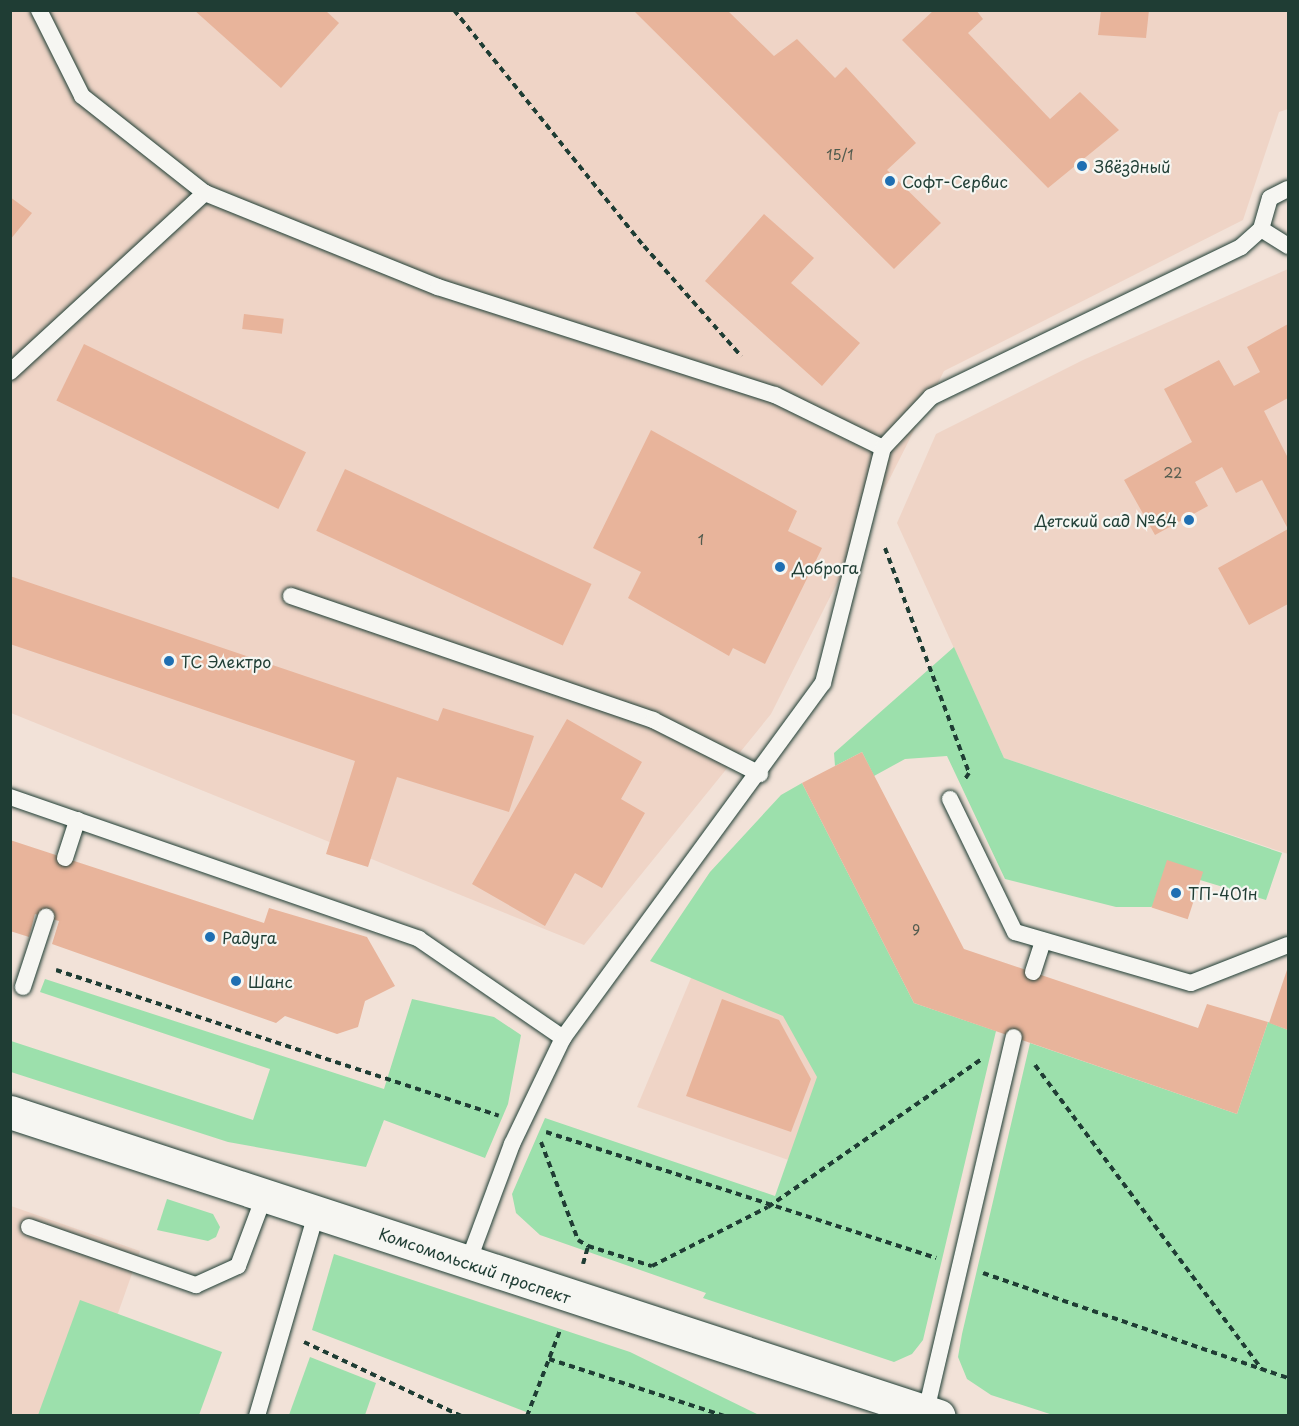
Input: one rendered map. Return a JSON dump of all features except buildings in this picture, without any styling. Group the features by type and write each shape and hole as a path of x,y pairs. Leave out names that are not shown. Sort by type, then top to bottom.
{"main road":[{"name":"Комсомольский проспект","path":"10,1112 317,1211 467,1265 933,1413"}],"lane":[{"path":"39,10 82,96 205,193 438,287 775,395 883,448"},
{"path":"467,1265 521,1123 563,1038 760,774 823,683 883,448 931,397 1241,247 1261,229 1269,198 1288,189"},
{"path":"10,372 205,193"},
{"path":"1261,229 1288,246"},
{"path":"291,596 653,720 760,774"},
{"path":"10,797 419,939 563,1038"},
{"path":"950,799 1015,932 1191,983 1288,945"},
{"path":"65,858 77,820"},
{"path":"22,987 46,917"},
{"path":"1033,972 1043,941"},
{"path":"933,1413 959,1265 1014,1037"},
{"path":"28,1227 196,1285 238,1266 265,1194"},
{"path":"257,1416 317,1211"}],"path":[{"path":"454,10 644,246 775,395"},
{"path":"868,506 969,773 950,799"},
{"path":"32,962 521,1123"},
{"path":"1263,1370 1014,1037 768,1207 652,1266 588,1246 578,1240 536,1129 768,1207 959,1265 1263,1370 1288,1378"},
{"path":"527,1416 573,1299 588,1246"},
{"path":"283,1332 460,1416"},
{"path":"549,1359 724,1416"}],"shaded area":[{"path":"10,11 1288,11 1288,109 1279,112 1243,220 944,371 771,714 584,945 11,713"},
{"path":"1288,269 1288,854 1004,758 897,523 936,434 1083,360"},
{"path":"709,935 823,988 814,1169 637,1107"},
{"path":"11,1206 140,1251 82,1415 11,1416"}],"green space":[{"path":"954,647 1004,758 1282,853 1266,900 1200,880 1151,907 1116,907 1005,879 947,756 905,759 874,776 862,752 835,766 834,753"},
{"path":"802,783 914,1003 996,1031 923,1340 912,1354 894,1362 703,1298 706,1293 540,1235 516,1213 512,1194 545,1118 775,1196 817,1077 783,1016 650,961 710,872 781,795"},
{"path":"45,979 384,1089 412,999 494,1017 521,1035 508,1104 485,1158 384,1120 366,1167 228,1142 11,1072 11,1041 253,1120 270,1069 40,992"},
{"path":"1268,1022 1288,1030 1288,1415 1053,1415 991,1395 967,1379 958,1357 962,1334 1030,1043 1237,1114"},
{"path":"167,1199 213,1214 220,1227 216,1237 208,1241 157,1230"},
{"path":"334,1254 630,1352 759,1415 534,1415 312,1330"},
{"path":"80,1300 222,1352 199,1415 38,1415"},
{"path":"310,1357 376,1383 365,1415 289,1415"}],"place":[{"name":"Звёздный","path":"1082,166"},
{"name":"Софт-Сервис","path":"890,181"},
{"name":"Детский сад №64","path":"1189,520"},
{"name":"Доброга","path":"780,567"},
{"name":"ТС Электро","path":"169,661"},
{"name":"ТП-401н","path":"1176,893"},
{"name":"Радуга","path":"210,937"},
{"name":"Шанс","path":"236,981"}]}
